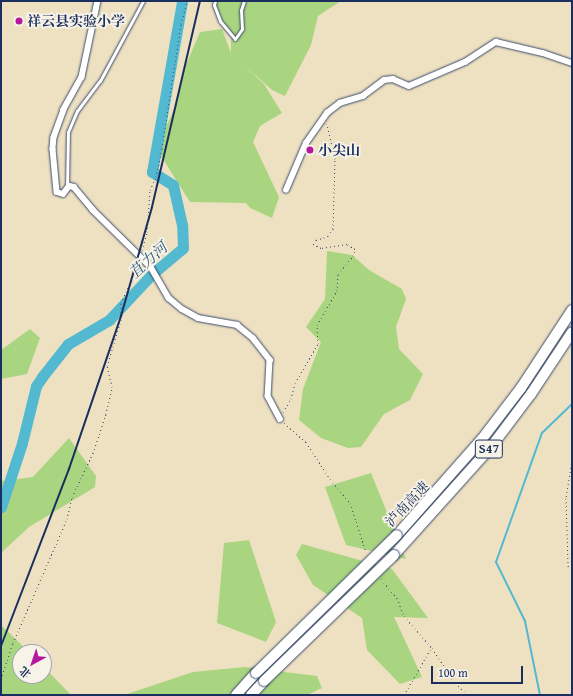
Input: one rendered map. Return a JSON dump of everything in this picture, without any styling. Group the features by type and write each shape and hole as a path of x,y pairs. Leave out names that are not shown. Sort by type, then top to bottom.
{"highway":[{"name":"泸南高速","path":"236,695 256,673 397,535 444,484 487,433 521,388 572,310"},
{"name":"泸南高速","path":"251,695 394,556 491,447 531,394 572,332"}],"street":[{"path":"98,1 82,77 64,110 53,145 57,191 62,194 70,185 74,187 93,210 151,267 169,298 186,312 206,320 237,325 265,352 270,362 268,396 280,419"},
{"path":"286,190 306,143 327,113 340,103 363,96 384,80 393,79 409,86 465,62 496,42 543,53 572,63"}],"lane":[{"path":"66,190 68,132 77,111 100,81 143,1"},
{"path":"215,1 214,5 220,21 235,39 240,37 242,29 241,10 244,1"}],"path":[{"path":"1,679 13,643 68,519 72,497 93,453 106,414 112,387 107,366 121,315 120,308 124,293 139,267 147,232 150,190 156,177 181,24 187,1"},
{"path":"280,419 291,399 295,383 318,344 317,325 337,291 338,274 355,249 347,244 321,248 313,244 316,240 328,236 332,229 335,159 329,138 327,113"},
{"path":"572,460 566,498 568,566 572,569"},
{"path":"404,695 432,648"}],"green space":[{"path":"217,1 341,1 318,16 311,45 285,96 272,90 238,60 264,84 282,113 260,126 253,142 279,197 272,218 250,208 246,203 190,202 156,148 177,103 182,74 200,32 222,29 231,53 231,36 215,6"},
{"path":"327,251 352,255 369,270 402,289 406,299 396,327 399,349 423,374 410,400 384,414 361,447 348,448 321,438 299,420 303,389 321,342 306,327 325,299"},
{"path":"30,329 40,338 27,374 1,379 1,350"},
{"path":"69,438 96,476 95,487 29,527 1,553 1,481 33,477"},
{"path":"371,473 406,559 346,545 325,487"},
{"path":"249,540 276,622 266,642 217,623 224,543"},
{"path":"302,544 392,569 428,618 394,617 422,677 400,684 367,650 362,618 313,585 296,555"},
{"path":"1,625 21,644 12,644 12,684 52,684 52,675 71,695 1,695"},
{"path":"245,667 317,676 322,688 307,695 124,695 193,672"}],"waterway":[{"name":"苴力河","path":"1,507 22,443 36,386 42,377 68,344 109,320 152,274 183,248 182,225 173,185 152,172 182,1"},
{"path":"540,695 525,621 496,562 542,433 572,404"}],"railway":[{"path":"1,646 69,469 121,316 152,207 200,1"}],"place":[{"name":"祥云县实验小学","path":"19,21"},
{"name":"小尖山","path":"310,150"}]}
